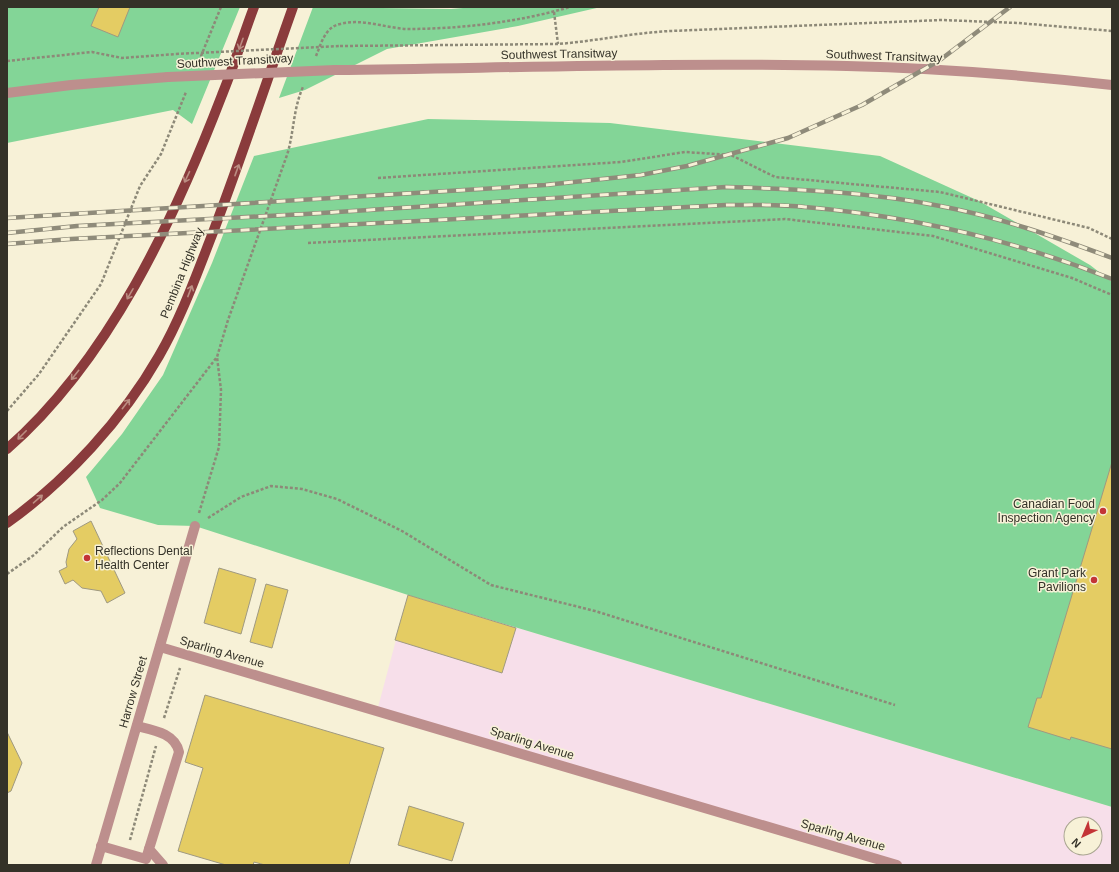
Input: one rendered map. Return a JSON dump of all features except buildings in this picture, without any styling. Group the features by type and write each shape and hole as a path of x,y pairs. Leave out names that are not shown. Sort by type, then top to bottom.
{"main road":[{"path":"7,449 37,420 83,364 108,330 131,294 154,250 193,165 222,95 254,7"},
{"name":"Pembina Highway","path":"7,523 47,491 107,429 131,398 158,357 186,303 238,167 293,7"}],"street":[{"name":"Southwest Transitway","path":"7,93 72,85 168,77 335,70 770,65 848,66 970,73 1112,85"},
{"name":"Harrow Street","path":"96,865 195,526"},
{"name":"Sparling Avenue","path":"160,647 897,865"},
{"path":"101,846 146,859 179,752 178,746 171,738 160,732 137,726"},
{"path":"149,849 163,865"}],"path":[{"path":"197,66 221,7"},
{"path":"313,63 325,34 331,28 339,24 354,22 406,29 449,26 516,20 570,7"},
{"path":"554,12 558,44"},
{"path":"7,61 92,52 122,58 340,46 558,44 585,42 634,33 942,20 1018,23 1112,31"},
{"path":"7,574 34,555 63,527 102,500 120,483 217,357 228,320 287,156 292,140 298,98 304,84"},
{"path":"7,412 39,374 101,284 140,186 160,154 188,88"},
{"path":"378,178 621,162 686,152 731,155 775,177 940,192 1089,228 1112,239"},
{"path":"308,243 785,219 933,236 1072,278 1112,295"},
{"path":"195,526 218,447 221,390 217,357"},
{"path":"195,526 241,498 271,486 302,488 338,499 402,531 491,585 595,611 895,705"},
{"path":"126,854 160,732 184,654"}],"shaded area":[{"path":"408,595 1112,807 1112,865 897,865 377,711"}],"green space":[{"path":"7,7 240,7 192,124 173,110 7,143"},
{"path":"313,7 451,9 475,7 601,7 518,26 387,49 305,90 279,98"},
{"path":"428,119 610,123 880,156 979,201 1090,265 1112,282 1112,807 408,595 195,526 158,525 100,508 86,477 122,434 163,375 212,263 254,156"}],"railway":[{"path":"7,218 545,185 641,175 687,166 788,138 862,105 940,60 1010,7"},
{"path":"7,233 77,226 306,214 726,187 860,194 914,201 984,216 1027,228 1112,258"},
{"path":"7,244 71,239 726,205 775,205 844,211 922,223 999,241 1075,265 1112,279"}],"place":[{"name":"Canadian Food Inspection Agency","path":"1103,511"},
{"name":"Reflections Dental Health Center","path":"87,558"},
{"name":"Grant Park Pavilions","path":"1094,580"}]}
